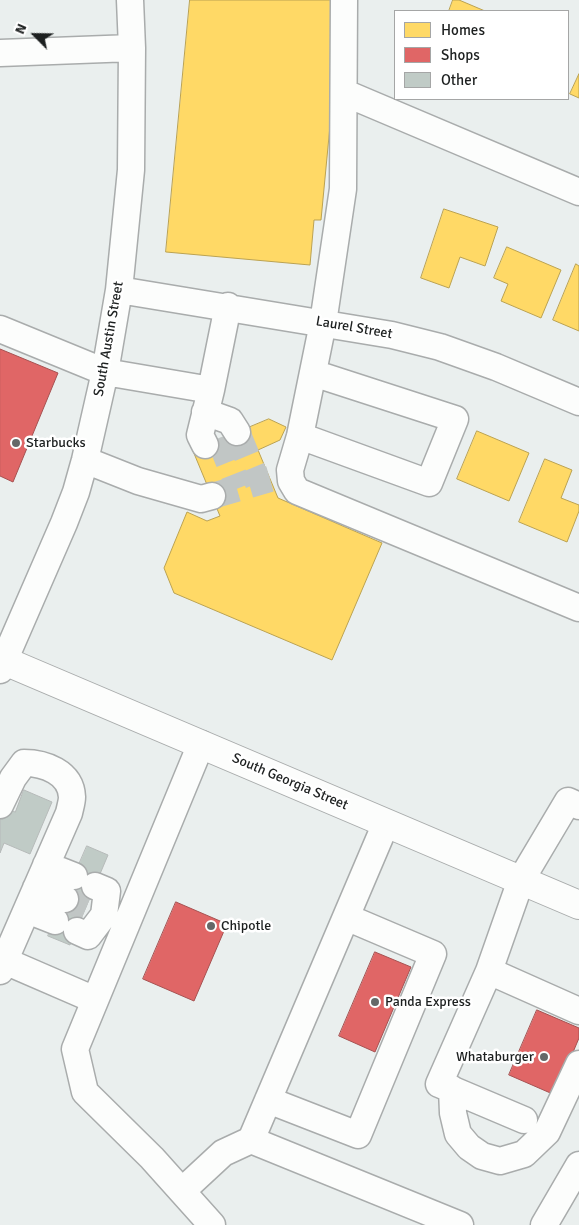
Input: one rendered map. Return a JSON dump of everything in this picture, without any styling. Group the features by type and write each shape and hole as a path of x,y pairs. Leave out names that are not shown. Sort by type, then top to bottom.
{"main road":[{"name":"South Georgia Street","path":"1,664 201,744 579,905"}],"street":[{"name":"South Austin Street","path":"1,664 64,523 85,460 105,372 119,290 131,170 132,48 130,0"},
{"path":"344,0 343,189 323,323 300,436 280,474 291,481 297,491 579,608"},
{"path":"0,52 132,48"},
{"path":"345,93 579,192"},
{"name":"Laurel Street","path":"119,290 228,306 392,335 440,347 496,367 579,402"},
{"path":"0,329 105,372 208,401 230,421 220,438 200,435 208,401 228,306"},
{"path":"300,436 428,483 455,419 313,373"},
{"path":"85,460 138,481 201,499 212,496"},
{"path":"201,744 85,908 95,1000 74,1049 85,1092 152,1158 212,1225"},
{"path":"0,805 6,775 24,763 38,763 54,769 68,784 72,797 69,813 2,966 95,1000"},
{"path":"524,1120 439,1084 489,971 522,880 568,802 579,806"},
{"path":"182,1191 223,1153 251,1140 386,823"},
{"path":"36,888 85,908"},
{"path":"36,888 85,908"},
{"path":"268,1100 358,1135 433,954 346,917"},
{"path":"489,971 579,1011"},
{"path":"452,1089 453,1113 458,1134 469,1147 482,1156 500,1161 524,1154 547,1132 579,1064"},
{"path":"251,1140 460,1225"},
{"path":"544,1225 579,1165"}],"building: Homes":[{"path":"190,0 342,0 321,220 314,220 310,265 166,252"},
{"path":"453,0 459,0 483,10 449,10"},
{"path":"579,74 579,98 570,94"},
{"path":"444,209 498,227 485,266 460,257 449,288 421,278"},
{"path":"507,247 561,270 541,318 501,301 508,284 494,278"},
{"path":"576,264 579,266 579,331 553,320"},
{"path":"269,419 286,427 280,440 258,450 278,498 382,543 332,660 174,593 164,568 187,512 207,521 220,516 193,451"},
{"path":"477,431 529,453 509,501 457,479"},
{"path":"545,459 572,470 561,498 579,505 579,511 567,542 519,522"}],"building: Shops":[{"path":"0,349 58,373 13,482 0,476"},
{"path":"176,902 227,924 194,1001 143,979"},
{"name":"Panda Express","path":"375,952 411,967 375,1052 339,1036"},
{"name":"Whataburger","path":"537,1010 579,1028 579,1038 555,1095 509,1075"}],"building: Other":[{"path":"24,790 52,802 30,854 4,843 0,853 0,805 15,812"},
{"path":"87,846 108,855 70,945 48,936"}],"tunnel":[{"path":"237,432 258,483"},
{"path":"219,438 239,488"},
{"path":"212,496 270,479"},
{"path":"65,899 86,908"}],"place":[{"name":"Starbucks","path":"16,443"},
{"name":"Chipotle","path":"211,926"},
{"name":"Panda Express","path":"375,1002"},
{"name":"Whataburger","path":"544,1057"}]}
